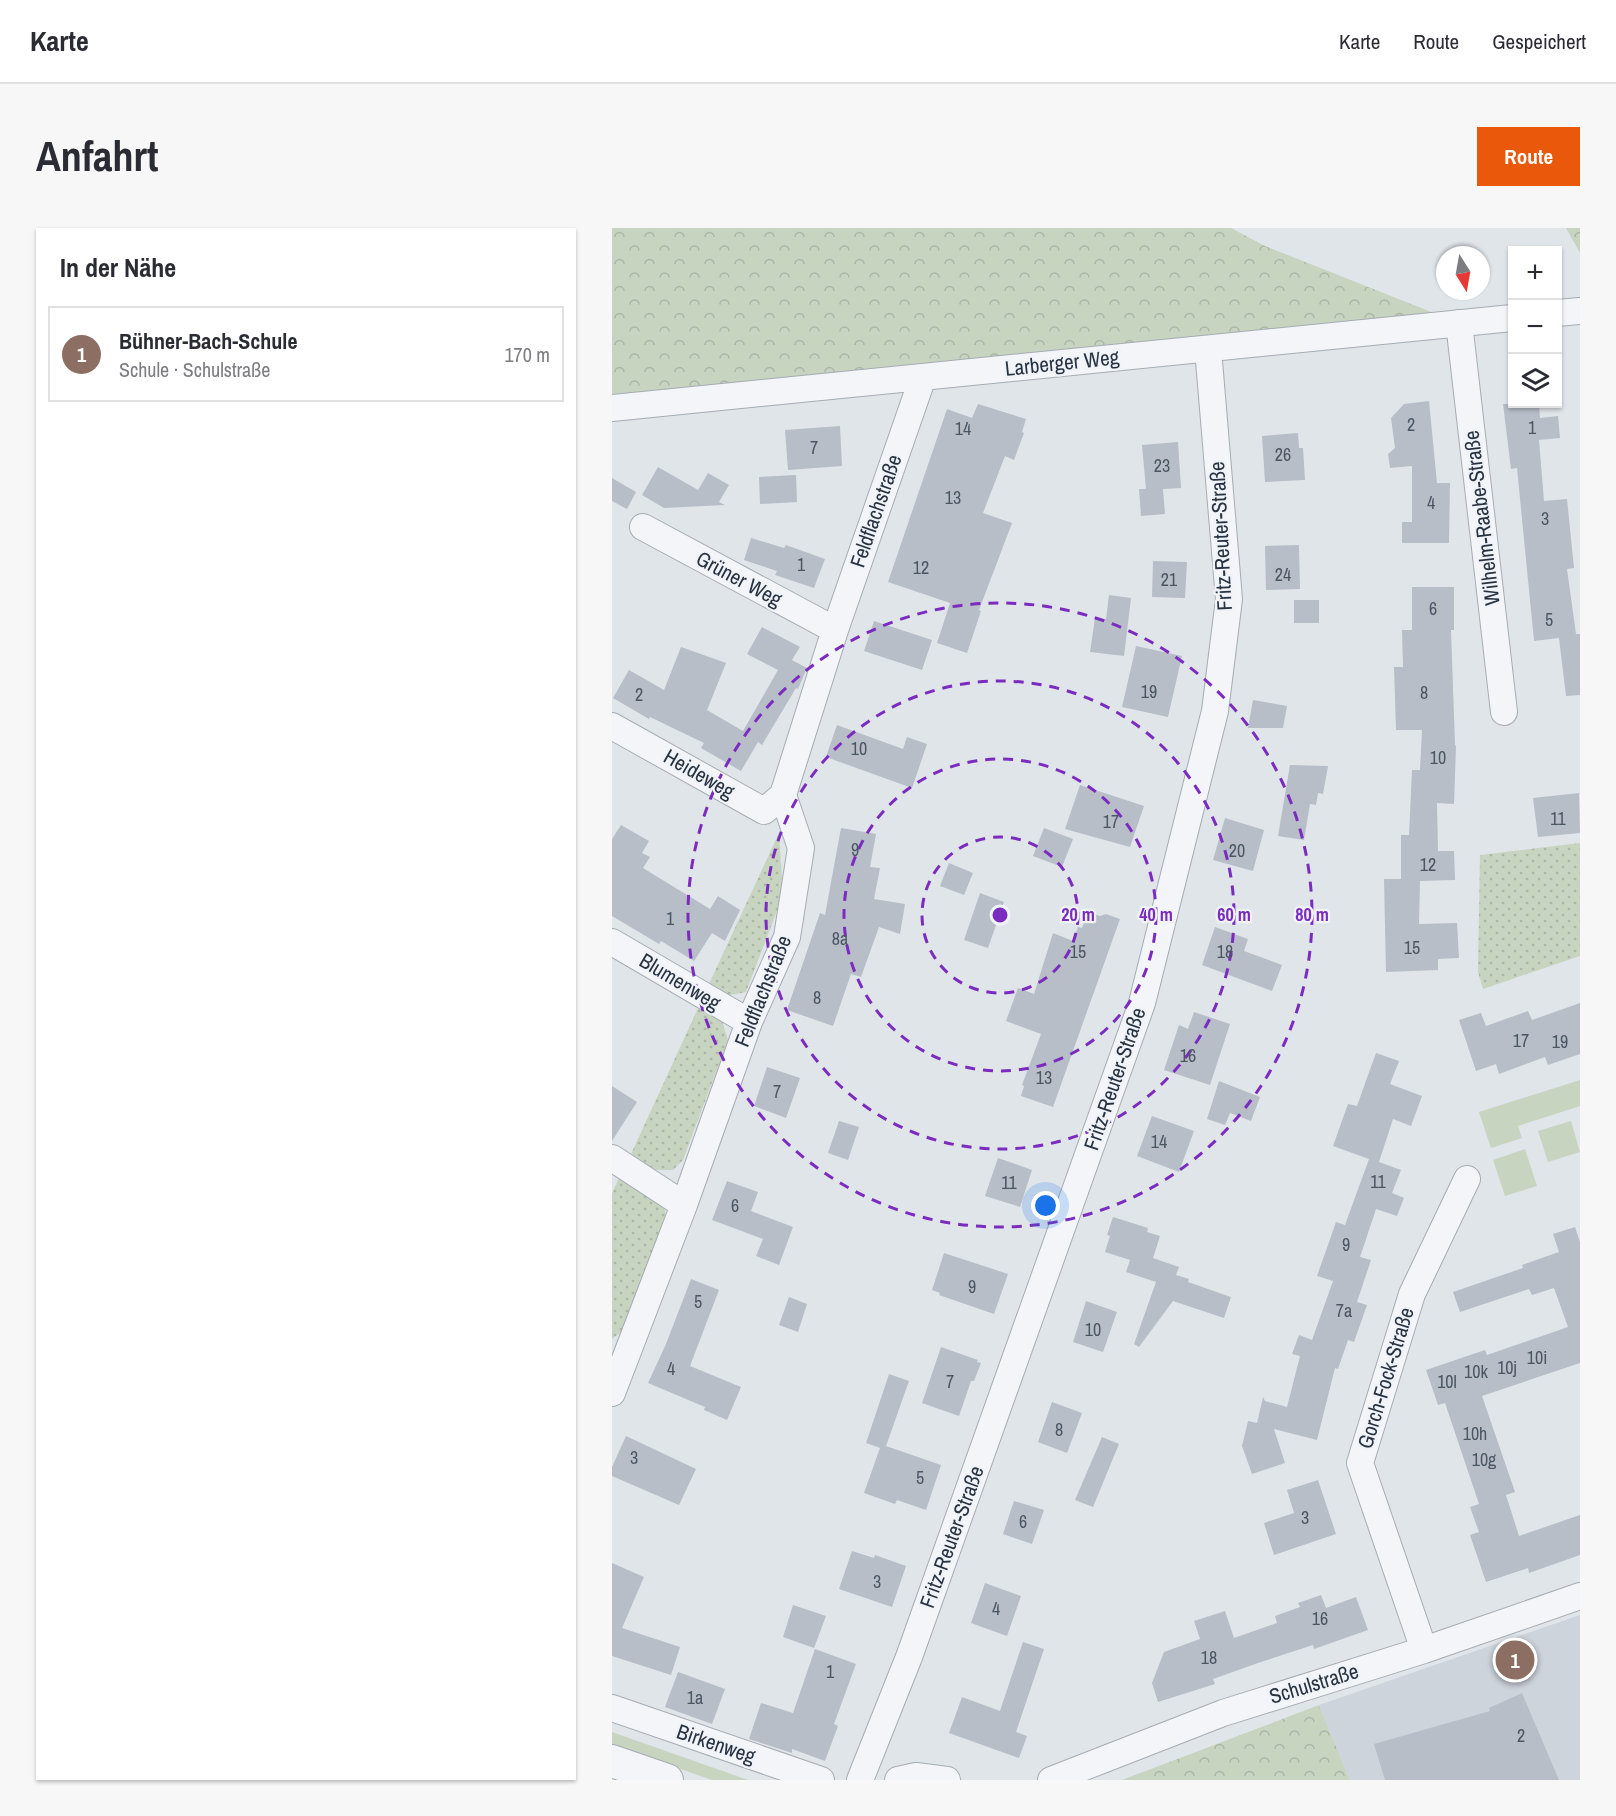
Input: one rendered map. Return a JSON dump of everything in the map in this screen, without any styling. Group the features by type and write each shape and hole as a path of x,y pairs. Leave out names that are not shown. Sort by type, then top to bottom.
{"street":[{"path":"1562,313 1580,311"},
{"name":"Larberger Weg","path":"612,408 1508,318"},
{"name":"Wilhelm-Raabe-Straße","path":"1459,323 1504,712"},
{"name":"Fritz-Reuter-Straße","path":"860,1780 909,1657 1142,1003 1215,711 1229,599 1208,349"},
{"name":"Feldflachstraße","path":"615,1376 684,1205 749,1023 787,937 801,848 783,795 835,630 923,377"},
{"name":"Grüner Weg","path":"644,527 835,630"},
{"name":"Heideweg","path":"612,726 764,811 783,795"},
{"name":"Blumenweg","path":"612,942 749,1023"},
{"path":"612,1158 684,1205"},
{"name":"Gorch-Fock-Straße","path":"1424,1650 1359,1463 1412,1294 1467,1179"},
{"name":"Schulstraße","path":"1051,1780 1223,1713 1424,1650 1580,1596"},
{"name":"Birkenweg","path":"612,1708 820,1780"},
{"path":"612,1761 667,1780"},
{"path":"898,1780 916,1776 947,1780"}],"shaded area":[{"path":"1580,1615 1580,1780 1350,1780 1319,1705"}],"green space":[{"path":"612,228 1231,228 1265,246 1459,323 612,401"},
{"path":"1566,228 1580,228 1580,253"},
{"path":"779,833 783,895 746,992 730,995 709,984"},
{"path":"1580,843 1580,956 1483,989 1478,972 1480,855"},
{"path":"699,1006 722,1021 728,1040 683,1160 673,1170 655,1170 631,1154"},
{"path":"1580,1080 1580,1106 1518,1126 1522,1138 1491,1148 1479,1112"},
{"path":"1571,1121 1580,1152 1548,1162 1538,1131"},
{"path":"1525,1149 1537,1186 1505,1196 1493,1160"},
{"path":"621,1174 660,1199 667,1223 625,1329 612,1339 612,1193"},
{"path":"1319,1705 1350,1780 1122,1780"},
{"path":"612,1732 748,1780 712,1780 612,1745"}],"building":[{"path":"1429,401 1437,483 1450,483 1449,543 1402,543 1402,522 1412,522 1412,466 1390,468 1388,454 1395,448 1391,418 1404,404"},
{"path":"978,404 1026,419 1022,432 1024,433 1014,460 1005,456 983,513 1012,523 979,610 981,611 967,653 937,643 950,603 888,582 947,409 972,418"},
{"path":"1503,404 1508,404 1508,408 1539,408 1540,418 1558,416 1560,438 1539,440 1544,501 1567,499 1574,568 1567,569 1576,634 1580,634 1580,695 1566,696 1559,638 1534,641 1517,468 1511,469"},
{"path":"840,426 842,466 788,470 785,430"},
{"path":"1298,433 1299,448 1303,448 1305,480 1265,482 1262,436"},
{"path":"1178,442 1181,488 1163,489 1165,514 1141,516 1139,489 1146,489 1142,445"},
{"path":"658,467 698,490 708,473 729,485 719,502 725,505 664,508 642,495"},
{"path":"796,475 797,502 760,504 759,477"},
{"path":"612,478 636,492 627,509 612,501"},
{"path":"751,538 784,548 786,545 825,559 814,588 775,575 777,571 744,560"},
{"path":"1299,545 1300,589 1266,590 1265,546"},
{"path":"1153,561 1187,562 1185,598 1152,597"},
{"path":"1412,587 1454,587 1454,630 1451,630 1456,746 1454,804 1437,803 1438,851 1454,851 1455,880 1420,881 1419,924 1457,923 1459,958 1438,959 1438,970 1386,972 1384,879 1401,879 1401,835 1409,835 1412,770 1420,770 1422,730 1396,730 1394,667 1403,667 1402,630 1412,630"},
{"path":"1109,595 1131,598 1124,656 1090,652 1095,618 1106,619"},
{"path":"1294,600 1319,600 1319,623 1294,623"},
{"path":"874,621 932,640 922,670 864,651"},
{"path":"762,627 800,647 792,660 807,668 798,689 796,688 762,745 758,742 741,771 701,748 704,743 650,717 649,719 613,698 629,670 664,690 681,647 726,663 707,710 743,731 778,670 747,654"},
{"path":"1136,646 1182,656 1168,717 1122,707"},
{"path":"1253,700 1287,706 1283,728 1248,728"},
{"path":"837,725 903,749 907,737 927,744 912,788 826,757"},
{"path":"1290,765 1328,766 1323,794 1318,793 1316,805 1310,804 1304,840 1278,836"},
{"path":"1080,785 1144,806 1130,847 1065,829"},
{"path":"1579,793 1580,833 1538,837 1533,798"},
{"path":"1225,818 1264,830 1253,871 1213,860"},
{"path":"621,825 649,841 642,853 650,857 643,868 710,909 718,896 740,910 725,941 712,933 694,961 661,941 659,944 612,916 612,839"},
{"path":"841,828 876,834 870,867 880,868 874,899 905,904 900,934 879,927 861,977 851,974 833,1026 787,1010 820,913 825,915"},
{"path":"1044,828 1073,839 1062,867 1033,856"},
{"path":"949,863 973,873 964,895 940,886"},
{"path":"980,893 1004,902 988,948 964,940"},
{"path":"1088,912 1100,916 1106,914 1120,919 1053,1107 1021,1096 1024,1086 1022,1085 1041,1034 1006,1021 1018,988 1034,994 1053,933 1073,941 1078,927 1082,928"},
{"path":"1215,927 1248,939 1244,951 1282,965 1272,991 1202,965"},
{"path":"1580,1003 1580,1054 1548,1065 1545,1057 1499,1074 1496,1064 1476,1071 1459,1020 1481,1013 1486,1026 1528,1011 1532,1020"},
{"path":"1194,1012 1230,1024 1210,1085 1164,1070 1179,1025 1188,1029"},
{"path":"1376,1053 1399,1061 1390,1084 1422,1096 1411,1126 1393,1119 1379,1162 1401,1170 1392,1193 1404,1198 1397,1216 1376,1209 1360,1257 1371,1260 1357,1302 1367,1305 1354,1342 1348,1340 1338,1369 1335,1368 1317,1440 1274,1429 1285,1463 1252,1474 1242,1446 1248,1421 1257,1423 1263,1397 1265,1401 1287,1407 1300,1356 1292,1354 1299,1335 1312,1340 1333,1281 1317,1276 1336,1222 1345,1225 1369,1159 1333,1146 1348,1104 1357,1106"},
{"path":"767,1067 800,1078 786,1118 754,1106"},
{"path":"1219,1081 1260,1097 1251,1121 1230,1113 1225,1125 1207,1119"},
{"path":"612,1086 637,1102 612,1141"},
{"path":"1152,1116 1194,1131 1179,1172 1137,1156"},
{"path":"839,1121 859,1127 848,1160 828,1153"},
{"path":"998,1158 1032,1170 1020,1207 985,1196"},
{"path":"727,1181 758,1192 751,1211 793,1227 779,1265 756,1256 763,1239 712,1220"},
{"path":"1113,1217 1148,1228 1147,1232 1160,1236 1153,1258 1179,1267 1176,1275 1189,1279 1188,1282 1231,1297 1224,1318 1173,1301 1139,1347 1134,1344 1156,1282 1126,1272 1130,1260 1105,1252 1110,1236 1107,1235"},
{"path":"1575,1227 1580,1242 1580,1363 1482,1396 1515,1492 1506,1495 1519,1536 1580,1515 1580,1555 1529,1573 1528,1568 1486,1582 1470,1535 1479,1532 1470,1507 1479,1504 1445,1403 1438,1405 1426,1370 1485,1350 1487,1355 1568,1327 1554,1288 1532,1295 1529,1289 1460,1312 1453,1292 1523,1268 1522,1265 1559,1252 1553,1234"},
{"path":"944,1253 1008,1274 994,1314 939,1295 940,1293 932,1290"},
{"path":"691,1279 719,1290 690,1366 741,1387 727,1420 704,1410 705,1407 648,1383"},
{"path":"789,1297 807,1304 798,1332 779,1325"},
{"path":"1086,1301 1117,1312 1103,1352 1073,1342"},
{"path":"941,1347 981,1363 974,1381 971,1381 959,1416 922,1403"},
{"path":"889,1374 909,1381 886,1446 941,1465 926,1510 897,1500 895,1504 864,1493 880,1448 866,1443"},
{"path":"1052,1402 1082,1413 1067,1453 1038,1442"},
{"path":"626,1436 696,1469 679,1505 612,1476 612,1467"},
{"path":"1102,1437 1119,1444 1093,1507 1075,1500"},
{"path":"1318,1480 1336,1534 1274,1555 1264,1523 1294,1513 1287,1490"},
{"path":"1014,1501 1044,1510 1032,1544 1003,1534"},
{"path":"852,1551 874,1558 875,1555 906,1566 892,1607 839,1589"},
{"path":"612,1563 644,1577 622,1628 680,1647 671,1675 612,1656"},
{"path":"985,1583 1021,1596 1007,1636 971,1623"},
{"path":"1321,1595 1326,1608 1356,1597 1368,1630 1314,1649 1313,1645 1258,1663 1213,1679 1215,1684 1158,1702 1152,1683 1164,1652 1200,1639 1194,1621 1225,1611 1234,1638 1277,1623 1275,1616 1300,1607 1298,1603"},
{"path":"793,1605 826,1616 814,1648 783,1637"},
{"path":"1023,1642 1044,1649 1016,1732 1027,1736 1019,1758 949,1733 962,1697 1000,1711"},
{"path":"815,1649 856,1664 834,1724 838,1726 825,1761 792,1749 792,1753 749,1739 761,1703 793,1713"},
{"path":"678,1672 725,1689 712,1724 665,1707"},
{"path":"1522,1693 1559,1780 1385,1780 1374,1744 1490,1711 1489,1708"}],"place":[{"name":"Bühner-Bach-Schule","path":"1515,1660"}]}
